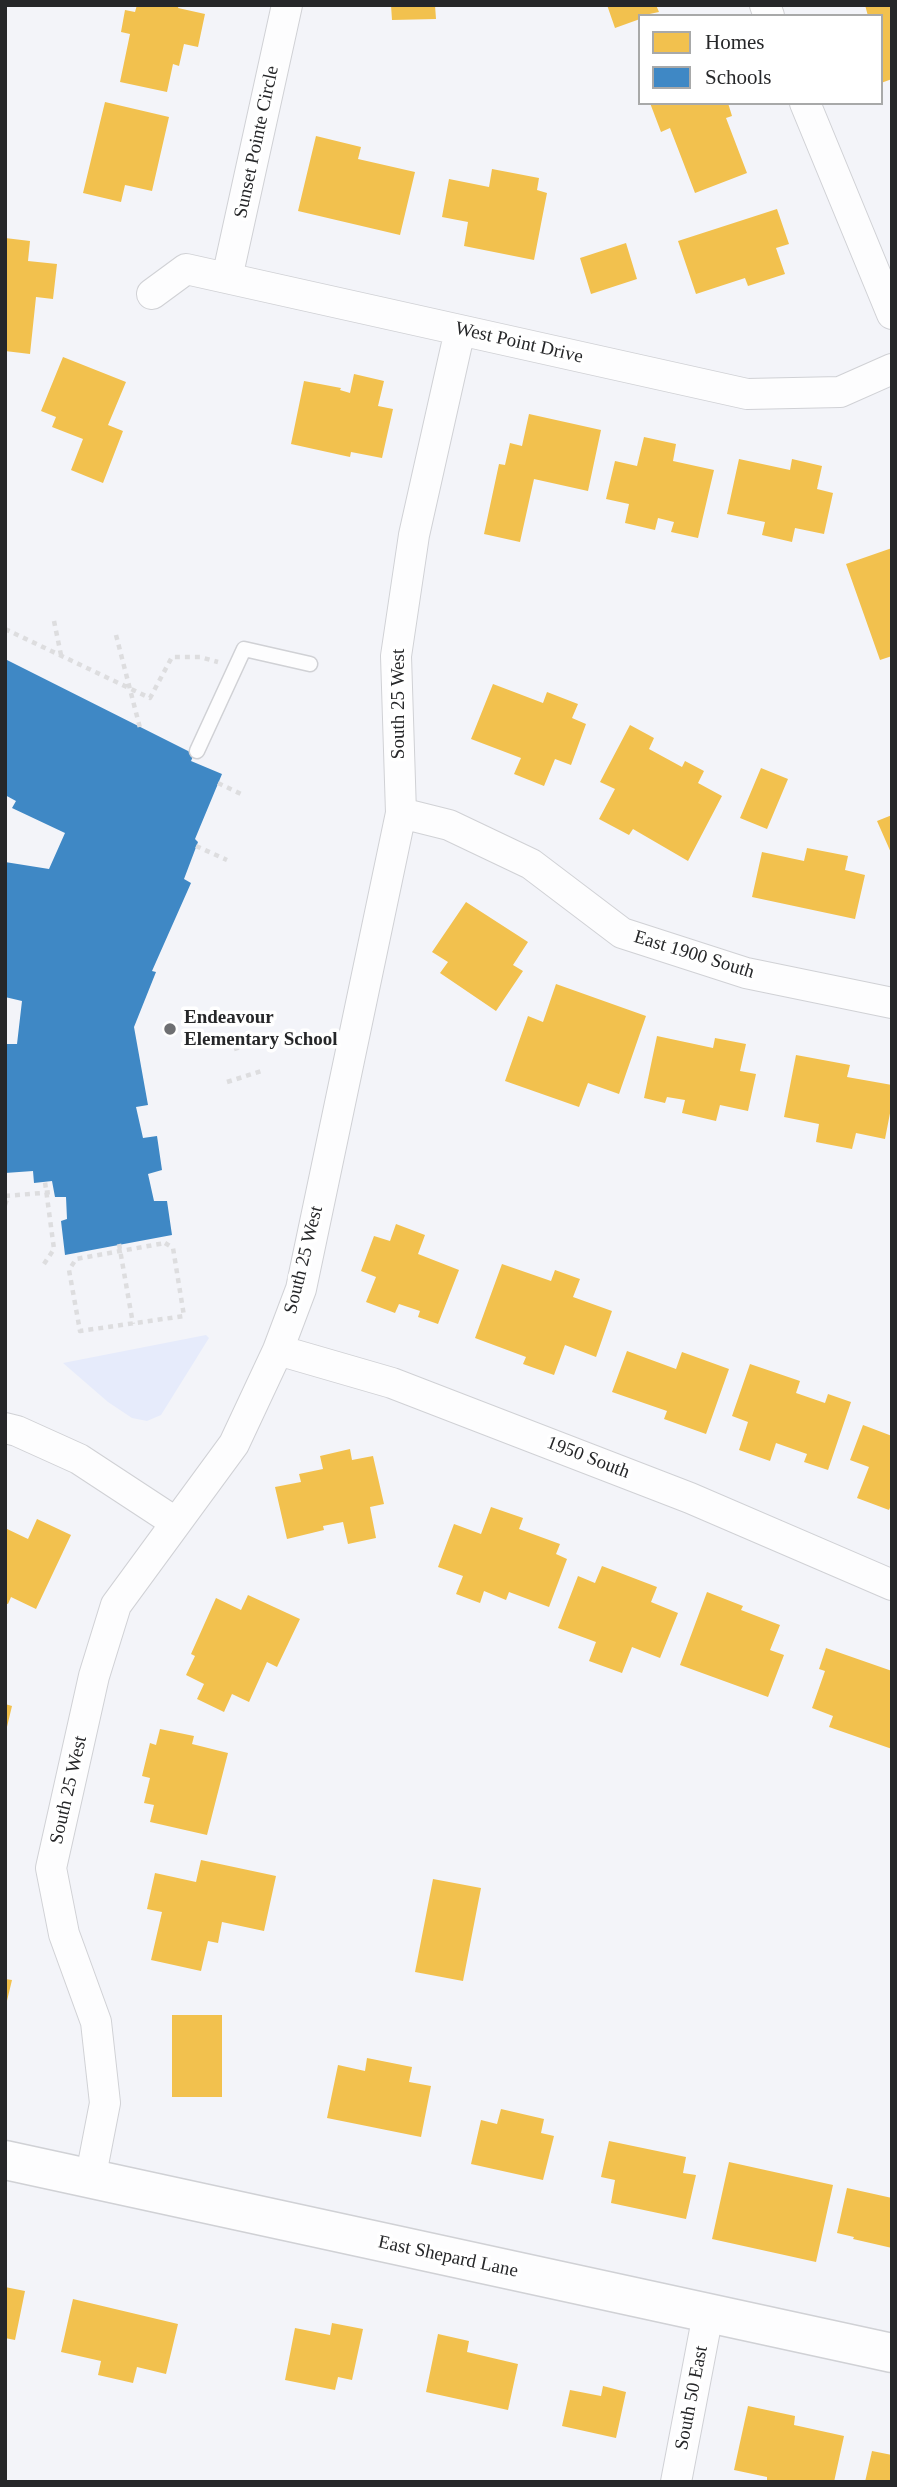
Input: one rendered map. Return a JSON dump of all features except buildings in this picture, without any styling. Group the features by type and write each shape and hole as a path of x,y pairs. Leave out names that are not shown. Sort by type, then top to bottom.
{"street":[{"name":"Sunset Pointe Circle","path":"227,278 287,5"},
{"path":"806,105 892,314"},
{"name":"West Point Drive","path":"152,294 186,269 747,394 841,391 892,369"},
{"name":"South 25 West","path":"90,2180 105,2103 96,2022 64,1934 51,1867 94,1676 116,1605 234,1444 278,1350 300,1289 401,813 396,656 414,535 460,330"},
{"name":"East 1900 South","path":"401,813 449,825 531,864 622,933 746,973 892,1003"},
{"name":"1950 South","path":"278,1350 392,1384 691,1497 892,1585"},
{"path":"5,1429 17,1431 79,1459 175,1522"},
{"name":"East Shepard Lane","path":"5,2160 892,2353"},
{"name":"South 50 East","path":"676,2482 708,2314"}],"lane":[{"path":"197,751 244,649 310,664"}],"path":[{"path":"54,621 61,656"},
{"path":"5,629 150,698 172,656 200,657 218,662"},
{"path":"116,635 140,729"},
{"path":"218,783 241,794"},
{"path":"197,846 227,860"},
{"path":"234,1049 272,1037"},
{"path":"227,1082 265,1070"},
{"path":"44,1264 54,1250 45,1182"},
{"path":"5,1205 6,1196 54,1192"},
{"path":"165,1243 173,1248 184,1316 134,1324 80,1331 69,1270 76,1259 165,1243"},
{"path":"119,1244 134,1324"}],"shaded area":[{"path":"206,1335 209,1338 161,1415 147,1421 132,1418 108,1402 63,1363"}],"place":[{"name":"Endeavour Elementary School","path":"170,1029"}]}
